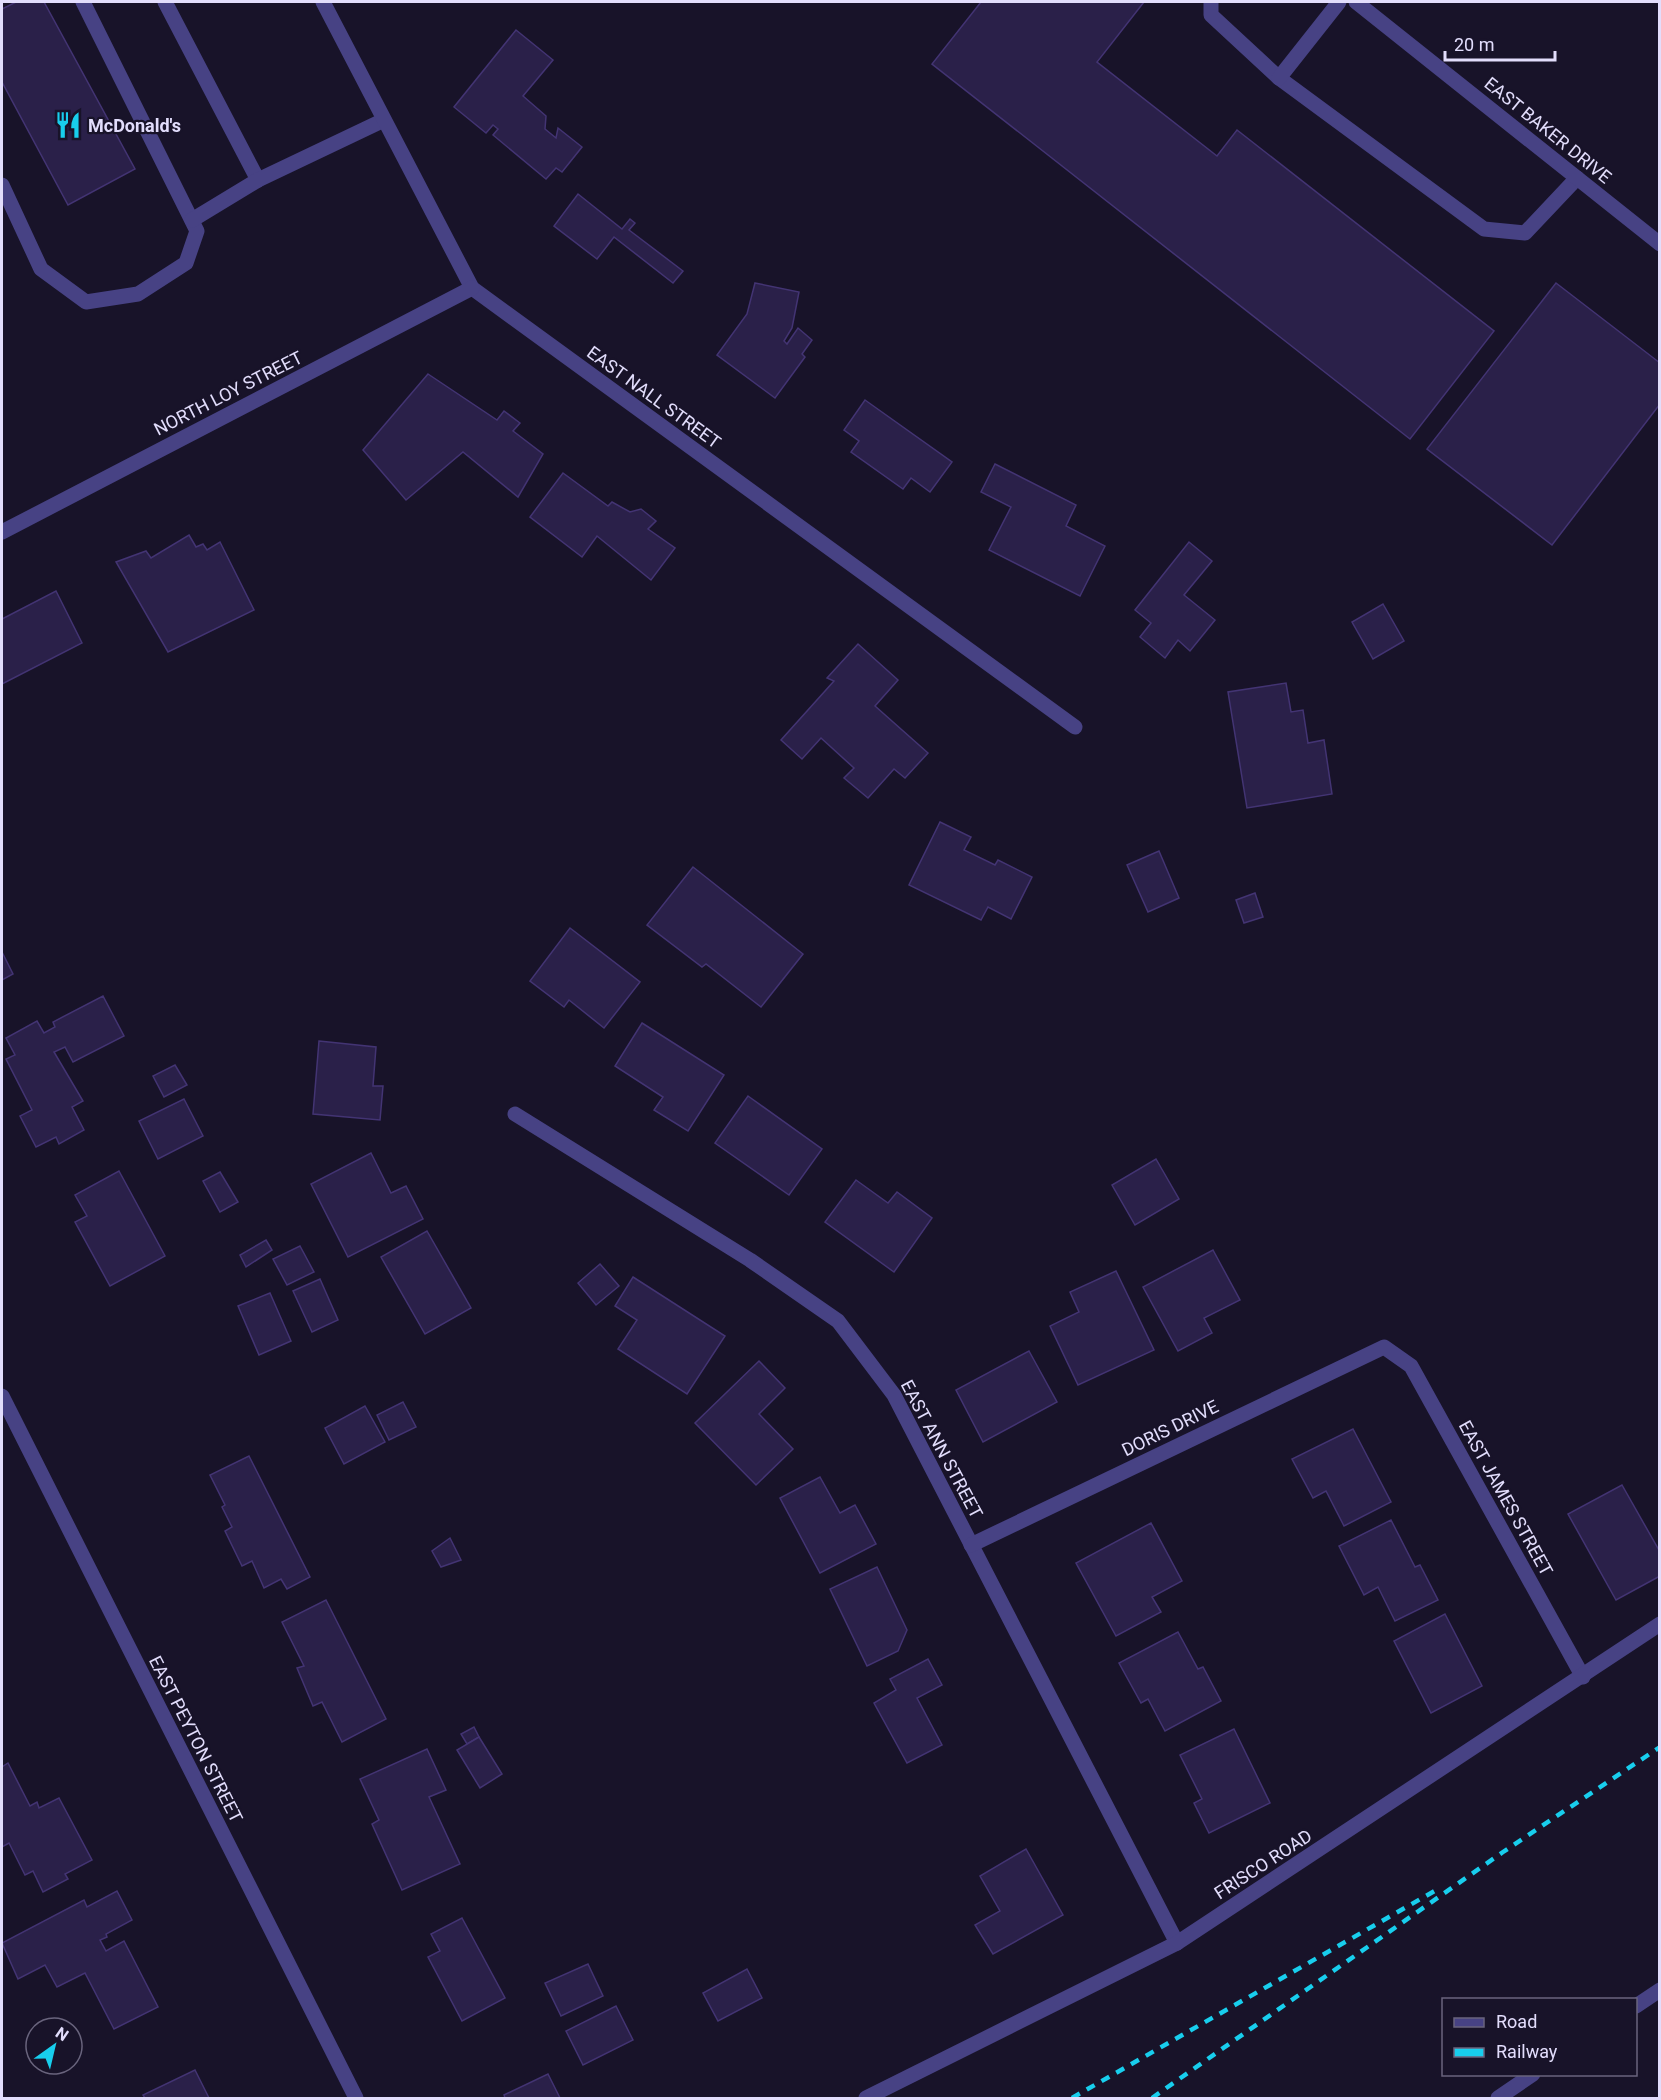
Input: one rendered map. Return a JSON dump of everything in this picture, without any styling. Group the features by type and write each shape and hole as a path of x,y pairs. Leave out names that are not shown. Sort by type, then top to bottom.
{"street":[{"path":"2,185 41,268 86,302 138,294 186,263 197,231 83,2"},
{"path":"165,2 258,180"},
{"name":"EAST NALL STREET","path":"322,2 472,288 1074,727"},
{"path":"1211,2 1211,15 1279,78 1484,229 1525,233 1577,178"},
{"path":"1279,78 1339,2"},
{"name":"EAST BAKER DRIVE","path":"1356,2 1659,244"},
{"path":"192,220 258,180 384,120"},
{"name":"NORTH LOY STREET","path":"2,532 472,288"},
{"name":"EAST ANN STREET","path":"514,1114 750,1260 838,1321 894,1395 1177,1943"},
{"name":"DORIS DRIVE","path":"971,1545 1384,1347"},
{"name":"EAST JAMES STREET","path":"1384,1347 1411,1366 1583,1677"},
{"name":"EAST PEYTON STREET","path":"2,1396 356,2098"},
{"name":"FRISCO ROAD","path":"866,2098 1177,1943 1583,1677 1659,1624"},
{"path":"1637,2005 1659,1990"},
{"path":"1498,2098 1530,2076"}],"building":[{"name":"McDonald's","path":"16,2 44,2 135,169 68,205 2,82 2,9"},
{"path":"981,2 1144,2 1097,62 1217,156 1237,130 1494,331 1410,439 932,64"},
{"path":"516,30 553,60 523,96 546,116 545,129 556,138 558,128 582,147 562,172 556,168 546,179 493,135 498,129 493,125 486,133 454,107"},
{"path":"578,194 622,229 630,219 635,223 629,230 683,271 673,283 614,237 597,259 554,226"},
{"path":"755,283 799,292 792,328 784,341 787,344 798,328 812,340 802,354 805,357 775,398 717,355 747,314"},
{"path":"1556,283 1660,363 1660,404 1552,545 1427,449"},
{"path":"428,374 497,420 504,411 520,423 513,431 543,454 518,497 463,452 406,500 363,450"},
{"path":"865,400 952,462 930,492 911,478 903,489 851,452 859,441 844,430"},
{"path":"995,464 1076,505 1066,526 1105,546 1080,596 989,550 1011,507 981,492"},
{"path":"563,473 608,506 612,502 630,512 641,509 656,521 648,529 675,548 651,580 597,536 582,557 530,517"},
{"path":"189,535 196,547 203,544 207,550 220,542 254,610 168,652 116,562 146,551 151,558"},
{"path":"1189,542 1212,561 1184,595 1215,620 1190,651 1178,640 1165,658 1140,637 1151,623 1135,610"},
{"path":"56,591 82,643 2,684 2,619"},
{"path":"1383,604 1404,641 1373,659 1352,622"},
{"path":"858,644 898,680 875,706 928,753 905,778 894,769 868,798 844,778 854,768 821,738 802,759 781,740 834,681 827,678"},
{"path":"1286,683 1291,712 1303,710 1308,743 1324,740 1332,794 1247,808 1228,692"},
{"path":"940,822 971,837 964,850 995,865 998,860 1032,877 1011,919 988,907 981,920 909,885"},
{"path":"1159,851 1179,898 1148,912 1127,865"},
{"path":"693,867 803,954 761,1007 706,964 702,967 647,925"},
{"path":"1255,893 1263,917 1244,923 1236,900"},
{"path":"570,928 640,982 604,1028 569,1000 564,1007 530,981"},
{"path":"2,952 13,974 2,980"},
{"path":"103,996 124,1036 73,1062 65,1047 54,1052 83,1101 72,1107 84,1130 59,1144 56,1137 36,1147 20,1116 32,1110 6,1059 15,1055 6,1038 37,1021 44,1033 55,1027 53,1022"},
{"path":"642,1023 724,1075 688,1131 654,1110 663,1097 615,1066"},
{"path":"319,1041 376,1047 373,1086 383,1086 380,1120 313,1114"},
{"path":"175,1065 187,1085 164,1097 153,1076"},
{"path":"748,1096 822,1149 789,1195 715,1143"},
{"path":"184,1099 203,1136 158,1159 139,1121"},
{"path":"371,1153 391,1193 406,1186 423,1219 348,1257 311,1184"},
{"path":"1156,1159 1179,1199 1135,1225 1112,1185"},
{"path":"119,1171 165,1256 110,1286 75,1222 87,1216 75,1195"},
{"path":"220,1172 238,1202 220,1212 203,1181"},
{"path":"856,1180 888,1203 897,1192 932,1218 894,1272 825,1222"},
{"path":"427,1231 471,1308 425,1334 381,1257"},
{"path":"266,1240 272,1250 246,1267 240,1255"},
{"path":"300,1246 314,1272 287,1285 273,1259"},
{"path":"1213,1250 1240,1300 1204,1318 1212,1333 1178,1351 1143,1287"},
{"path":"600,1264 619,1286 596,1305 578,1283"},
{"path":"1116,1271 1154,1350 1078,1385 1050,1326 1079,1312 1070,1292"},
{"path":"633,1277 725,1336 687,1394 618,1349 637,1320 615,1306"},
{"path":"320,1279 338,1320 312,1332 293,1291"},
{"path":"270,1293 291,1341 259,1355 238,1306"},
{"path":"1029,1351 1057,1402 983,1442 956,1390"},
{"path":"759,1361 785,1388 759,1414 793,1449 756,1485 695,1423"},
{"path":"403,1402 416,1427 389,1440 377,1415"},
{"path":"365,1406 385,1442 344,1464 325,1428"},
{"path":"1353,1429 1391,1502 1344,1526 1326,1491 1313,1498 1292,1459"},
{"path":"249,1456 310,1577 287,1589 281,1579 264,1588 252,1561 242,1566 225,1531 232,1527 222,1507 225,1505 210,1475"},
{"path":"820,1477 840,1513 855,1505 876,1544 820,1573 780,1498"},
{"path":"1622,1485 1660,1552 1660,1576 1616,1600 1568,1514"},
{"path":"1391,1520 1415,1567 1420,1565 1438,1600 1395,1621 1378,1587 1364,1595 1339,1546"},
{"path":"1151,1523 1182,1581 1152,1597 1161,1612 1116,1636 1076,1563"},
{"path":"450,1538 461,1560 441,1567 432,1551"},
{"path":"877,1567 907,1630 898,1651 867,1666 830,1589"},
{"path":"326,1600 386,1719 342,1742 322,1702 313,1706 297,1668 304,1666 282,1622"},
{"path":"1445,1614 1482,1686 1431,1713 1394,1641"},
{"path":"1178,1632 1198,1669 1203,1667 1221,1701 1165,1731 1148,1699 1141,1703 1119,1663"},
{"path":"928,1659 942,1685 917,1698 942,1745 907,1763 874,1703 896,1690 890,1679"},
{"path":"474,1727 479,1737 467,1744 461,1734"},
{"path":"1234,1729 1270,1803 1209,1833 1194,1803 1202,1799 1180,1755"},
{"path":"479,1737 502,1774 480,1788 457,1750"},
{"path":"427,1749 446,1790 429,1797 460,1864 402,1890 372,1824 379,1820 360,1779"},
{"path":"8,1763 30,1806 37,1802 39,1808 59,1798 92,1860 65,1874 68,1879 43,1892 33,1871 25,1875 9,1843 2,1847 2,1767"},
{"path":"1026,1849 1063,1915 993,1954 975,1925 1000,1911 980,1876"},
{"path":"117,1891 132,1920 106,1934 107,1937 100,1940 106,1951 124,1941 158,2007 114,2029 85,1973 57,1987 45,1965 18,1979 2,1943 84,1900 87,1907"},
{"path":"462,1918 505,1998 462,2021 428,1957 440,1951 431,1934"},
{"path":"588,1964 603,1996 561,2016 545,1983"},
{"path":"747,1969 762,1998 718,2021 703,1993"},
{"path":"616,2006 633,2040 583,2065 566,2031"},
{"path":"195,2070 209,2098 145,2098 143,2095"},
{"path":"548,2074 560,2098 505,2098 504,2095"}],"railway":[{"path":"1152,2098 1503,1852 1660,1747"},
{"path":"1072,2098 1438,1889"}],"place":[{"name":"McDonald's","path":"68,125"}]}
